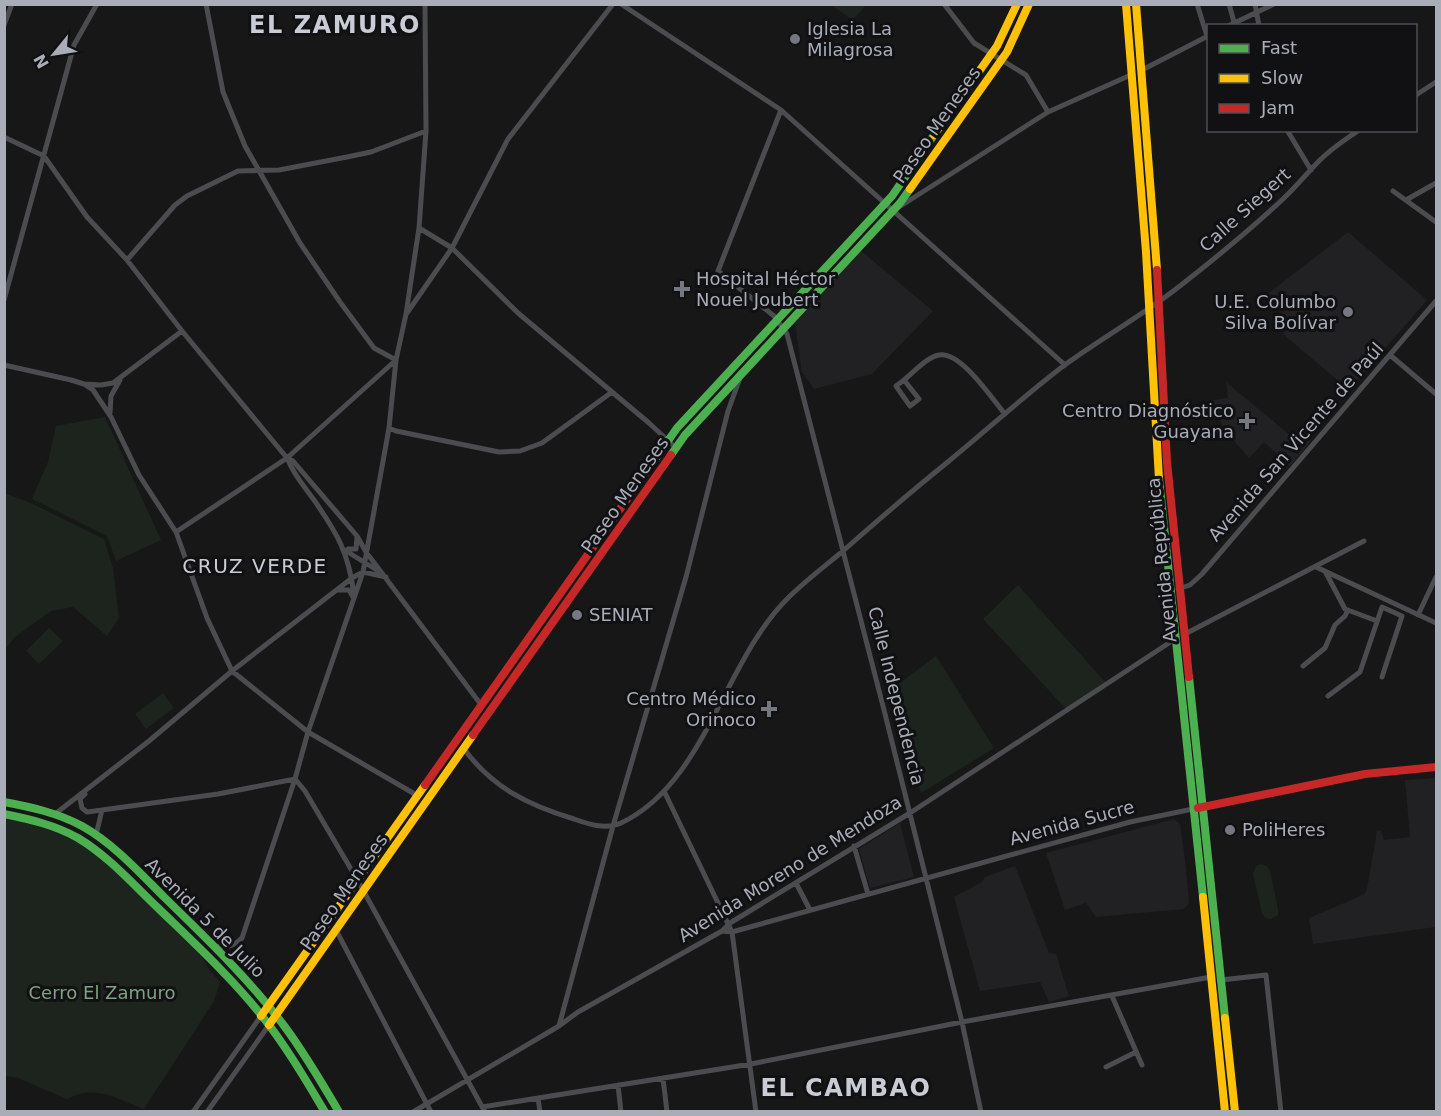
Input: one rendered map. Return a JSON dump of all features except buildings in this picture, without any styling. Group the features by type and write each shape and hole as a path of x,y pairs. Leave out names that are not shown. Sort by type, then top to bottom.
{"street":[{"path":"4,25 12,4"},
{"path":"4,300 74,45 97,4"},
{"path":"206,4 223,92 245,146 300,243 340,302 374,348 396,360"},
{"path":"213,946 223,948 232,946 242,938 308,732 363,572 419,228 426,131 425,4"},
{"path":"406,314 452,248 508,139 613,4"},
{"path":"621,4 781,110 1065,365"},
{"path":"944,4 974,43 1026,75 1048,112"},
{"name":"Paseo Meneses","path":"268,1025 676,448 742,374 901,184 1002,39 1017,4"},
{"name":"Paseo Meneses","path":"261,1016 668,440 689,414 781,325 910,191 1001,61 1029,4"},
{"name":"Avenida República","path":"1126,4 1157,462 1225,1112"},
{"name":"Avenida República","path":"1136,4 1158,302 1167,462 1235,1112"},
{"path":"1197,4 1207,33"},
{"path":"1229,4 1231,24 1274,4"},
{"path":"1255,4 1259,24"},
{"path":"893,211 1048,112 1142,70 1207,37"},
{"path":"1417,94 1437,82"},
{"path":"781,110 718,271 781,325"},
{"path":"127,260 175,205 187,196 238,171 279,170 355,156 426,131"},
{"path":"1288,132 1311,170"},
{"name":"Calle Siegert","path":"612,826 632,816 664,791 677,777 754,638 788,597 1065,365 1158,302 1203,267 1284,199 1330,150 1356,132"},
{"path":"4,137 44,156 87,217 127,260 182,331 287,458 292,470 333,527 350,566 354,598"},
{"path":"1406,200 1437,183"},
{"path":"1393,191 1437,222"},
{"path":"419,228 452,248 518,313 676,448"},
{"name":"Avenida San Vicente de Paúl","path":"1170,591 1190,585 1202,574 1437,300"},
{"name":"Calle Independencia","path":"781,325 790,344 910,813 962,1022 981,1112"},
{"path":"4,365 56,375 84,384 101,385 113,382 126,374 182,331"},
{"path":"904,380 919,399 910,406 896,386 928,360 938,355 947,355 966,368 1005,414"},
{"path":"1390,356 1437,394"},
{"path":"176,532 287,458 396,360"},
{"path":"110,415 111,396 117,384 126,374"},
{"path":"559,1026 612,826 686,577 728,411 742,374"},
{"path":"84,384 93,390 110,415 139,475 176,532 207,618 232,671 308,732 413,793 416,797"},
{"path":"388,428 499,452 520,451 542,443 612,392"},
{"path":"287,458 293,461 357,536 366,552 482,706"},
{"path":"343,549 356,549 357,536"},
{"path":"1185,634 1364,541"},
{"path":"343,549 365,561 386,577"},
{"path":"1316,567 1437,623"},
{"path":"55,814 232,671 352,578 363,572 386,577"},
{"path":"1326,573 1345,609 1377,621"},
{"path":"1418,615 1437,577"},
{"path":"335,591 349,590 354,598"},
{"path":"1328,696 1360,672 1382,608 1402,616 1382,677"},
{"path":"1303,666 1325,648 1335,625 1348,610"},
{"name":"Avenida Moreno de Mendoza","path":"413,1112 559,1026 578,1012 722,931 730,923 910,813 1175,639"},
{"path":"464,749 488,775 510,793 530,805 586,823 612,826"},
{"name":"Avenida Sucre","path":"722,931 732,932 1130,822 1365,774 1437,767"},
{"path":"92,786 80,799 82,808 87,812 218,794 295,778"},
{"path":"295,778 305,790 358,881 483,1109 751,1064 962,1022 1211,978"},
{"path":"664,791 730,923 756,1112"},
{"name":"Avenida 5 de Julio","path":"4,802 55,814 84,828 96,835 134,867 269,1006 302,1051 339,1112"},
{"path":"96,835 102,810"},
{"name":"Avenida 5 de Julio","path":"4,814 41,822 60,829 98,852 218,968 261,1016 292,1057 325,1112"},
{"path":"854,846 868,894"},
{"path":"796,883 810,910"},
{"path":"336,930 431,1112"},
{"path":"1221,980 1266,975 1281,1112"},
{"path":"1112,996 1142,1065"},
{"path":"193,1112 261,1016"},
{"path":"207,1112 268,1025"},
{"path":"1106,1066 1136,1052"},
{"path":"663,1078 667,1112"},
{"path":"618,1085 621,1112"},
{"path":"538,1098 540,1112"}],"shaded area":[{"name":"U.E. Columbo Silva Bolívar","path":"1348,232 1427,300 1349,390 1283,334 1291,324 1266,295"},
{"path":"860,250 933,311 872,374 814,389 802,372 795,323"},
{"name":"Centro Diagnóstico Guayana","path":"1226,382 1296,440 1307,437 1311,441 1290,466 1264,442 1249,458 1222,427 1219,414 1207,415 1206,401 1228,398"},
{"path":"1436,778 1436,927 1313,944 1309,918 1365,893 1377,831 1381,830 1384,840 1410,837 1405,780"},
{"path":"1174,819 1180,824 1185,859 1189,903 1184,909 1096,917 1086,903 1065,910 1046,853"},
{"path":"900,823 914,877 870,888 859,849"},
{"path":"1015,866 1049,953 1056,954 1069,996 1049,1002 1040,982 980,991 954,897 982,882 985,877"}],"green space":[{"path":"831,5 866,5 853,20"},
{"path":"105,417 161,540 116,561 107,536 32,499 48,462 56,426"},
{"path":"5,493 33,504 104,539 113,568 119,618 107,636 73,607 51,611 15,637 5,650"},
{"path":"1018,585 1107,684 1067,710 983,619"},
{"path":"49,628 63,641 39,664 26,651"},
{"path":"936,656 994,748 921,793 889,691"},
{"path":"163,693 174,708 146,729 135,714"},
{"name":"Cerro El Zamuro","path":"4,814 30,819 81,843 106,861 199,951 208,968 220,982 214,1001 144,1109 106,1094 87,1093 67,1099 18,1078 5,1076"},
{"path":"1261,864 1267,866 1270,871 1278,909 1278,915 1271,919 1265,918 1262,913 1253,874 1256,866"}],"traffic: fast":[{"path":"649,468 677,428 892,196 934,135"},
{"path":"671,455 685,435 900,203 910,189"},
{"path":"1159,479 1203,897"},
{"path":"1189,677 1225,1018"},
{"path":"4,802 44,811 73,821 94,833 126,859 243,976 285,1027 339,1112"},
{"path":"4,814 42,823 69,833 89,845 119,870 238,987 271,1027 325,1112"}],"traffic: slow":[{"path":"934,135 997,46 1017,4"},
{"path":"910,189 1007,52 1029,4"},
{"path":"1126,4 1146,252 1159,479"},
{"path":"1136,4 1157,270"},
{"path":"269,1025 473,735"},
{"path":"261,1016 425,785"},
{"path":"1203,897 1225,1112"},
{"path":"1225,1018 1235,1112"}],"traffic: jam":[{"path":"1157,270 1167,462 1189,677"},
{"path":"473,735 671,455"},
{"path":"425,785 649,468"},
{"path":"1198,808 1365,774 1436,767"}],"place":[{"name":"Iglesia La Milagrosa","path":"795,39"},
{"name":"Hospital Héctor Nouel Joubert","path":"682,289"},
{"name":"U.E. Columbo Silva Bolívar","path":"1348,312"},
{"name":"Centro Diagnóstico Guayana","path":"1247,421"},
{"name":"SENIAT","path":"577,615"},
{"name":"Centro Médico Orinoco","path":"769,709"},
{"name":"PoliHeres","path":"1230,830"}],"district":[{"name":"EL ZAMURO","path":"335,25"},
{"name":"CRUZ VERDE","path":"255,566"},
{"name":"EL CAMBAO","path":"846,1088"}]}
